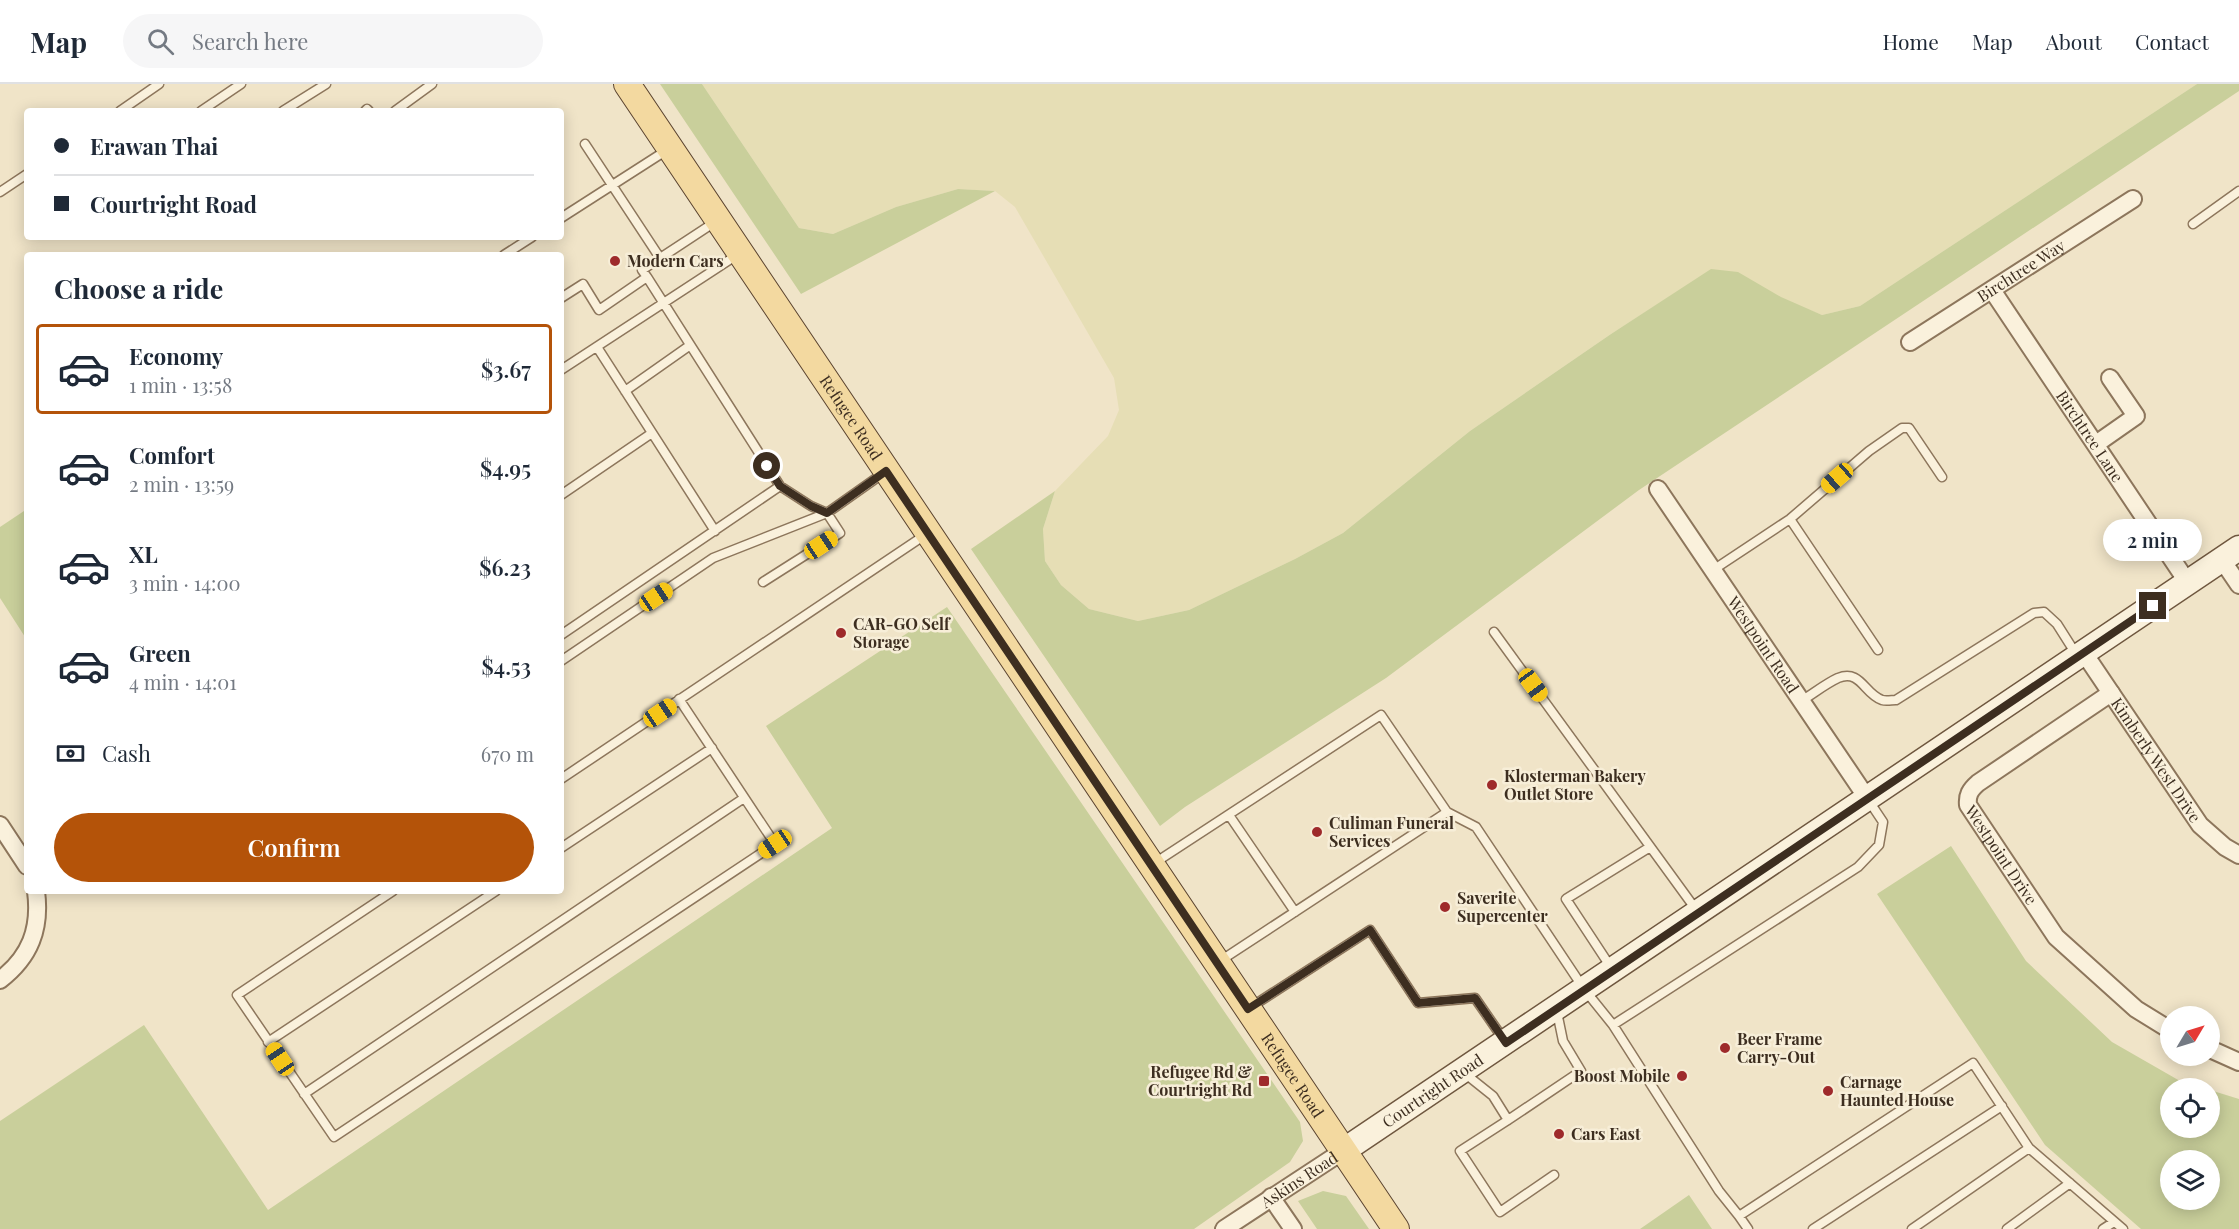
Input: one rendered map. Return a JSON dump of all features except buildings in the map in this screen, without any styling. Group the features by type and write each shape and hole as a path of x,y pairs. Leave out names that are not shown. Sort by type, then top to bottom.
{"main road":[{"name":"Refugee Road","path":"627,84 1396,1229"}],"street":[{"name":"Birchtree Way","path":"1910,342 2133,199"},
{"name":"Birchtree Lane","path":"1992,290 2188,583"},
{"path":"2096,444 2136,416 2110,378"},
{"name":"Westpoint Road","path":"1659,489 1867,798"},
{"path":"2230,554 2239,585"},
{"name":"Courtright Road","path":"1343,1151 2230,554"},
{"name":"Kimberly West Drive","path":"2081,655 2111,693 2200,825 2225,847 2239,855"},
{"name":"Westpoint Drive","path":"2111,693 1977,783 1967,797 1968,805 2056,938 2136,1009 2160,1024"},
{"path":"0,825 24,861"},
{"path":"0,980 14,970 24,956 37,923 39,912 36,894"},
{"path":"2220,1053 2239,1062"},
{"name":"Askins Road","path":"1224,1229 1343,1151"},
{"path":"1271,1197 1293,1229"}],"lane":[{"path":"124,108 159,84"},
{"path":"206,108 242,84"},
{"path":"288,108 326,84"},
{"path":"399,108 432,84"},
{"path":"585,144 660,258"},
{"path":"564,216 670,148"},
{"path":"0,192 24,176"},
{"path":"2193,224 2239,191"},
{"path":"718,220 642,270 780,486 811,506 827,513 840,533 763,582"},
{"path":"509,252 527,240"},
{"path":"564,368 740,253"},
{"path":"564,296 583,284 599,310 647,277"},
{"path":"597,346 715,531"},
{"path":"624,391 689,346"},
{"path":"1713,570 1790,519 1869,451 1902,428 1909,428 1942,477"},
{"path":"564,493 652,433"},
{"path":"564,659 713,558 827,513 886,471"},
{"path":"564,634 780,486"},
{"path":"1790,519 1878,650"},
{"path":"564,776 928,533"},
{"path":"1801,701 1838,678 1851,676 1862,681 1874,695 1883,700 1896,700 2034,613 2044,612 2057,624 2081,655"},
{"path":"1494,632 1697,912"},
{"path":"388,894 237,995 334,1137 775,844 679,699"},
{"path":"1152,866 1381,715 1448,812 1476,827 1584,989 1613,1025 1719,1191 1748,1229"},
{"path":"564,846 712,748"},
{"path":"304,1094 744,798"},
{"path":"1613,1025 1858,867 1880,845 1883,822 1867,798"},
{"path":"1217,963 1448,812"},
{"path":"1229,815 1295,912"},
{"path":"1613,969 1566,899 1650,847"},
{"path":"268,1042 491,894"},
{"path":"1248,1009 1370,930 1418,1003 1475,998 1506,1043"},
{"path":"1554,1175 1500,1212 1460,1151 1581,1071 1563,1041 1556,1008"},
{"path":"1738,1216 1973,1063 2029,1148 2123,1229"},
{"path":"1463,1071 1492,1096 1508,1119"},
{"path":"1813,1229 2002,1106"},
{"path":"1912,1229 2029,1148"},
{"path":"2007,1229 2070,1183"},
{"path":"2103,1229 2114,1222"}],"shaded area":[{"path":"702,84 2197,84 1860,306 1822,315 1711,270 1611,334 1470,431 1343,533 1189,610 1138,621 1089,609 1061,585 1045,561 1043,529 1055,491 1108,436 1119,410 1114,378 1015,207 995,191 958,189 896,207 833,234 799,228"}],"green space":[{"path":"660,84 702,84 799,228 833,234 896,207 958,189 995,191 801,294"},
{"path":"2197,84 2239,84 2239,91 1639,490 1386,678 1185,807 1160,826 971,549 1055,491 1043,529 1045,561 1061,585 1089,609 1138,621 1189,610 1343,533 1470,431 1611,334 1711,269 1738,272 1781,297 1822,315 1860,306"},
{"path":"24,511 24,635 0,598 0,527"},
{"path":"947,607 1300,1122 1303,1141 1290,1162 1194,1229 0,1229 0,1121 144,1025 268,1210 832,828 766,726"},
{"path":"1951,846 2026,961 2112,1042 2175,1078 2160,1078 2160,1138 2220,1138 2220,1093 2239,1099 2239,1229 2141,1229 2045,1145 1877,894"},
{"path":"1323,1191 1346,1196 1369,1229 1317,1229 1298,1201"},
{"path":"1689,1195 1712,1229 1640,1229"}],"place":[{"name":"Modern Cars","path":"615,261"},
{"name":"CAR-GO Self Storage","path":"841,633"},
{"name":"Klosterman Bakery Outlet Store","path":"1492,785"},
{"name":"Culiman Funeral Services","path":"1317,832"},
{"name":"Saverite Supercenter","path":"1445,907"},
{"name":"Beer Frame Carry-Out","path":"1725,1048"},
{"name":"Boost Mobile","path":"1682,1076"},
{"name":"Refugee Rd & Courtright Rd","path":"1264,1081"},
{"name":"Carnage Haunted House","path":"1828,1091"},
{"name":"Cars East","path":"1559,1134"}],"route":[{"path":"767,466 780,486 811,506 827,513 886,471 1248,1009 1370,930 1418,1003 1475,998 1506,1043 2153,606"}]}
